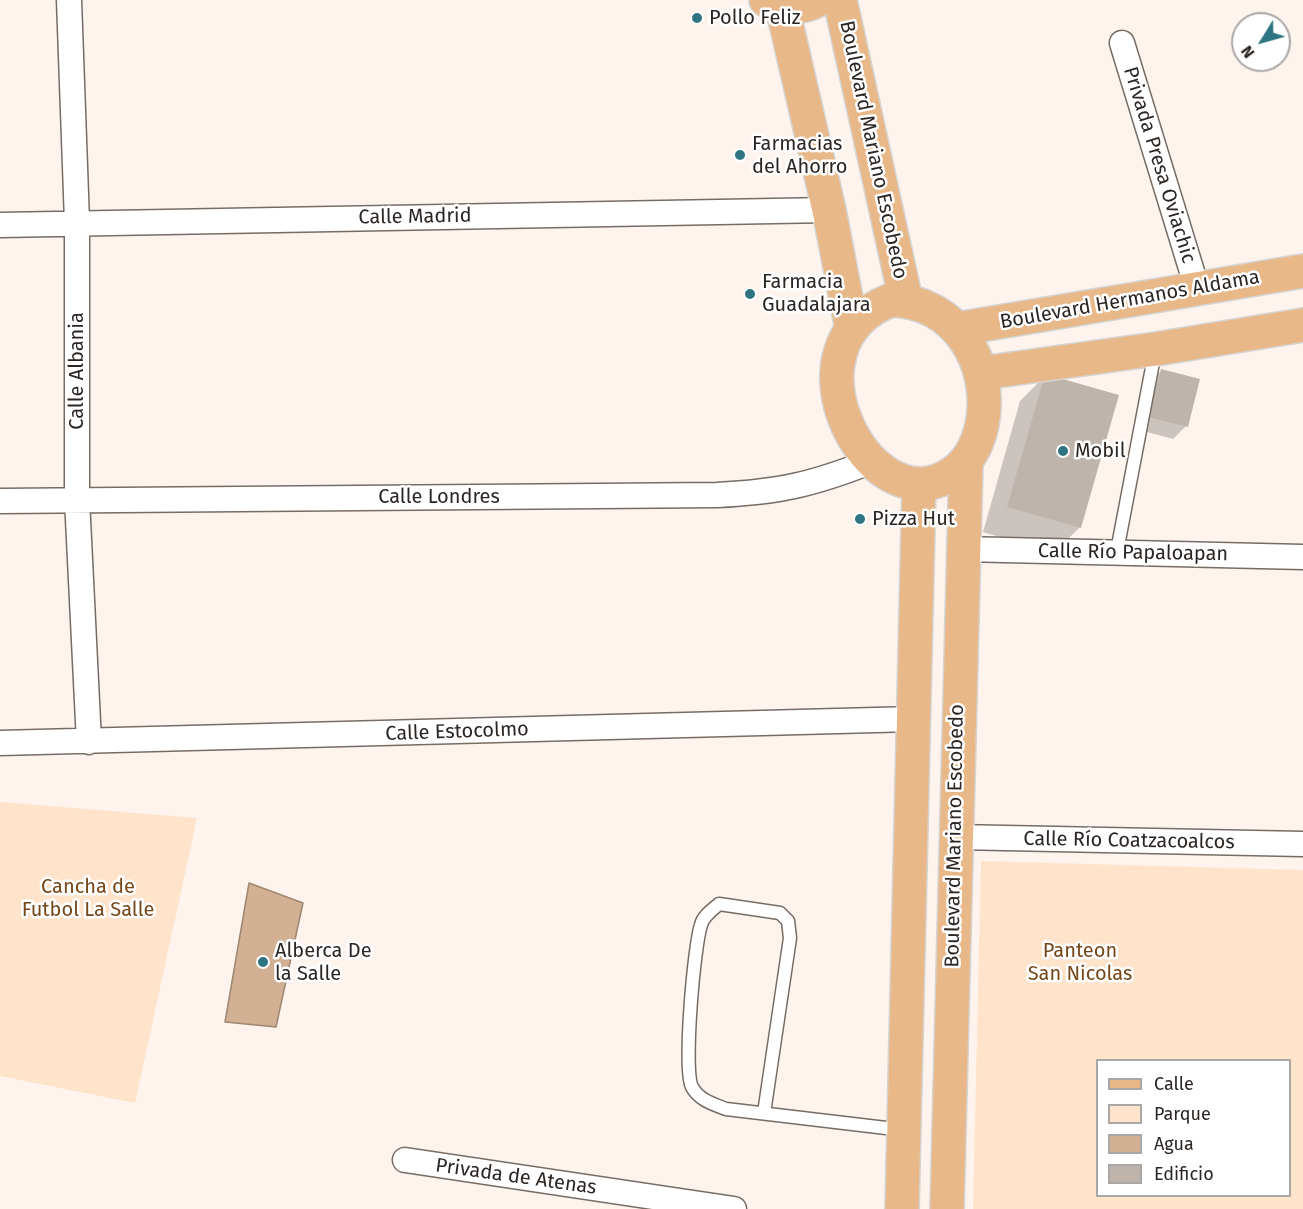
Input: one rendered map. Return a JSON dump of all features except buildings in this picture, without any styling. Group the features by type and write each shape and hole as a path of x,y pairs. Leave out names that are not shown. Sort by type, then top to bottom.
{"main road":[{"path":"818,0 800,7 774,3 829,210 852,329"},
{"name":"Boulevard Mariano Escobedo","path":"840,0 906,300"},
{"name":"Boulevard Hermanos Aldama","path":"957,329 1303,271"},
{"path":"891,300 906,300 934,310 957,329 982,373 986,395 984,415 975,447 966,463 939,481 902,482 887,474 872,461 855,440 844,417 836,389 836,367 842,346 864,314 891,300"},
{"path":"982,373 1156,349 1303,325"},
{"name":"Boulevard Mariano Escobedo","path":"947,1209 962,549 966,463"},
{"path":"902,1209 920,483"}],"street":[{"name":"Calle Albania","path":"69,0 77,222 77,499 89,742"},
{"name":"Privada Presa Oviachic","path":"1122,43 1197,288"},
{"name":"Calle Madrid","path":"0,225 829,210"},
{"name":"Calle Londres","path":"0,501 717,495 770,492 803,486 872,461"},
{"name":"Calle Río Papaloapan","path":"962,549 1303,557"},
{"name":"Calle Estocolmo","path":"0,743 914,719"},
{"name":"Calle Río Coatzacoalcos","path":"955,837 1303,844"},
{"name":"Privada de Atenas","path":"405,1160 734,1209"}],"lane":[{"path":"1117,551 1156,349"},
{"path":"764,1113 790,938 788,921 780,913 719,904 701,924 687,1045 687,1071 692,1087 705,1101 726,1109 904,1130"}],"green space":[{"name":"Cancha de Futbol La Salle","path":"0,802 197,818 135,1103 0,1076"},
{"name":"Panteon San Nicolas","path":"981,861 1303,870 1303,1209 973,1209"}],"water":[{"name":"Alberca De la Salle","path":"249,883 303,903 276,1027 225,1022"}],"place":[{"name":"Pollo Feliz","path":"697,18"},
{"name":"Farmacias del Ahorro","path":"740,155"},
{"name":"Farmacia Guadalajara","path":"750,294"},
{"name":"Mobil","path":"1063,451"},
{"name":"Pizza Hut","path":"860,519"},
{"name":"Alberca De la Salle","path":"263,962"}]}
